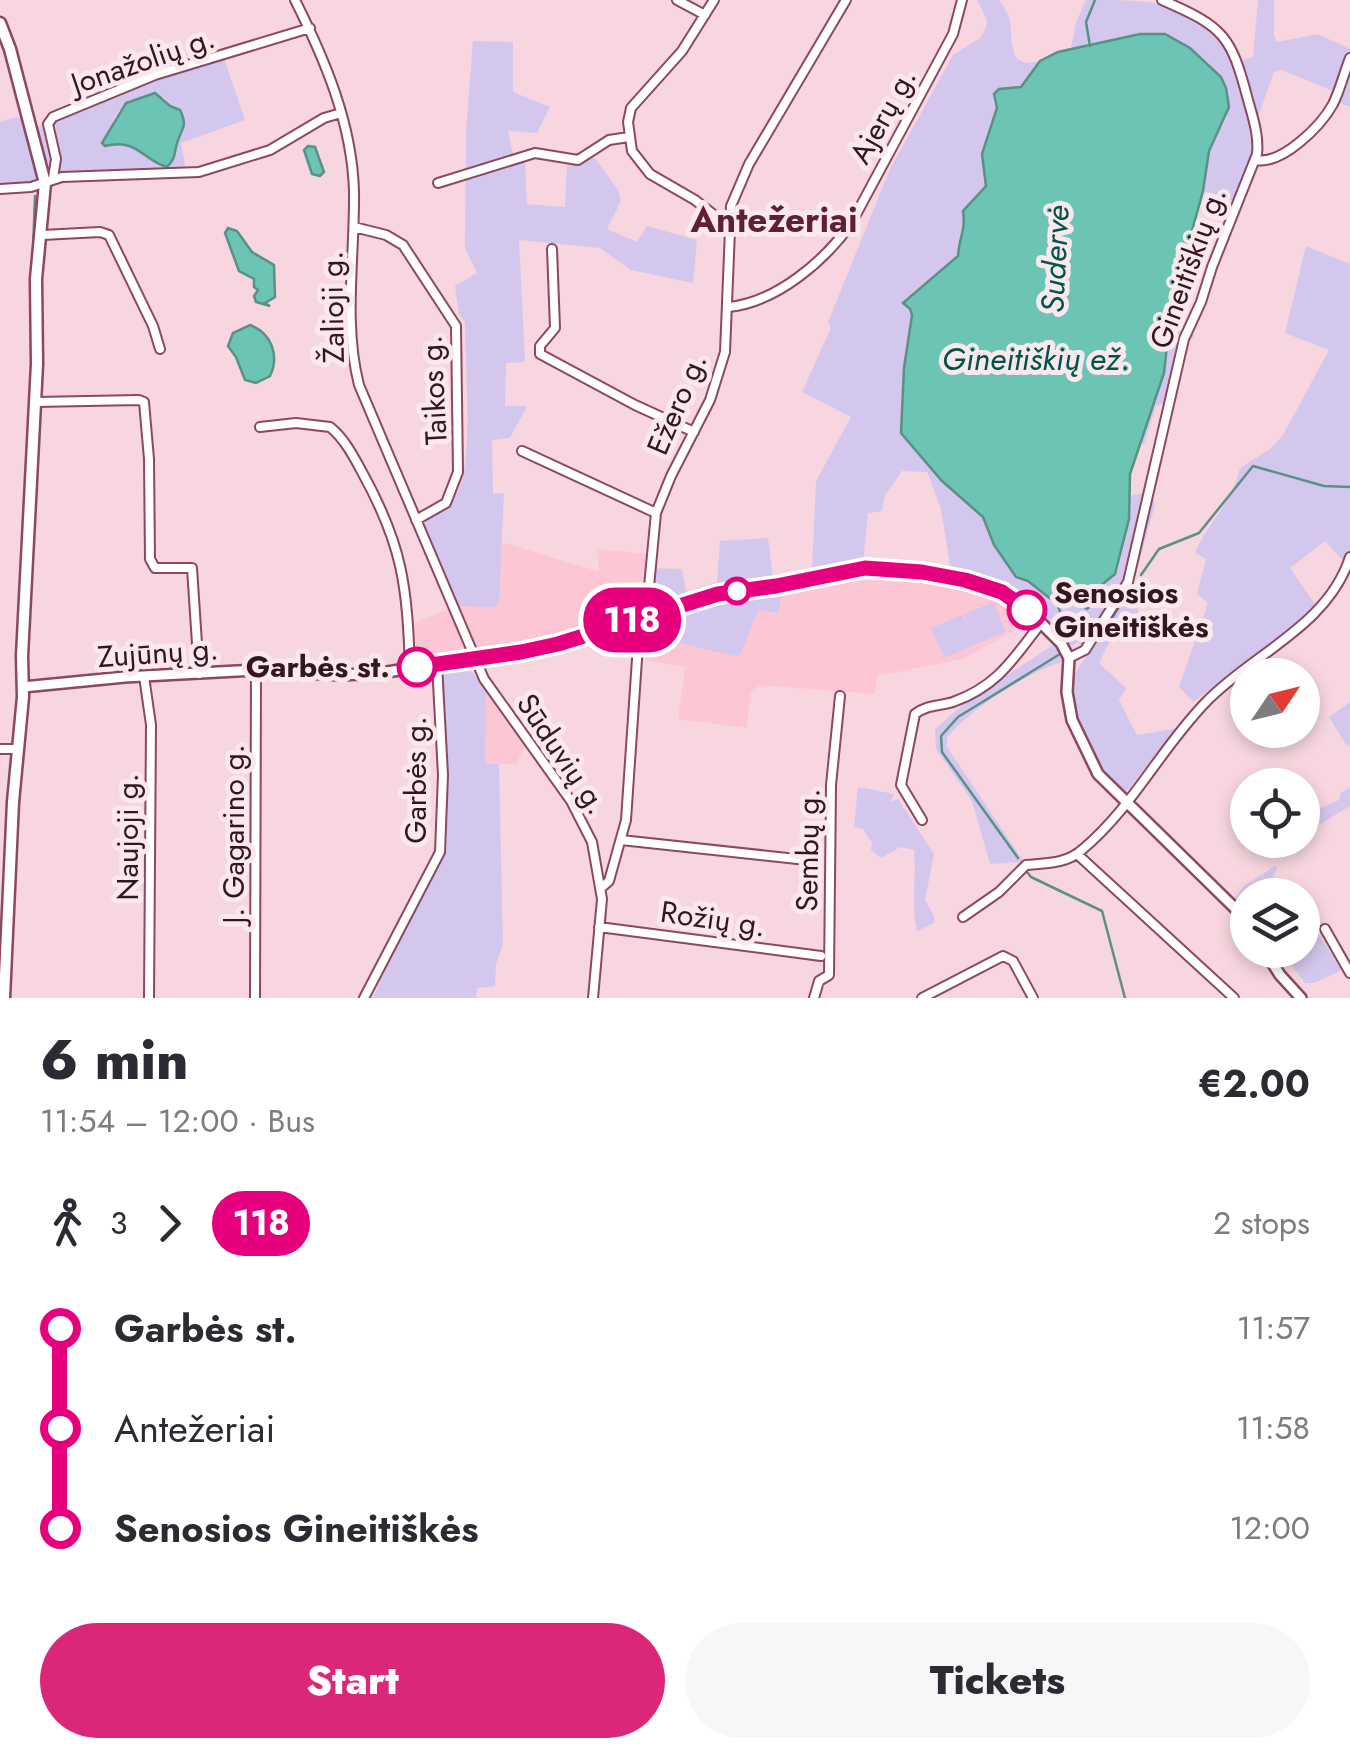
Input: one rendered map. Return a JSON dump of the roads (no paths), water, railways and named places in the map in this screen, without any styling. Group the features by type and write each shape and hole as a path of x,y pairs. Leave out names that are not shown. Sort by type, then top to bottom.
{"main road":[{"path":"0,23 49,180 36,280 23,687 12,802 4,998"}],"street":[{"name":"Žalioji g.","path":"296,0 331,76 352,164 353,353 358,379 476,659"},
{"path":"676,0 705,15"},
{"path":"714,0 662,75 631,108 629,138 637,159 650,174 729,222"},
{"name":"Ežero g.","path":"652,614 648,597 656,513 720,373 729,306 729,222 739,182 846,0"},
{"name":"Ajerų g.","path":"729,306 772,292 836,244 852,222 953,34 962,0"},
{"name":"Gineitiškių g.","path":"1069,658 1086,650 1128,582 1187,329 1256,160 1258,134 1234,48 1206,21 1179,4 1162,0"},
{"name":"Jonažolių g.","path":"49,180 56,158 48,124 53,117 156,75 310,28"},
{"path":"1256,160 1264,162 1288,152 1324,118 1336,99 1350,58"},
{"path":"0,190 49,180 199,172 270,150 324,118 341,113"},
{"path":"438,183 535,153 578,160 609,140 629,138"},
{"name":"Taikos g.","path":"354,227 386,235 404,246 456,326 458,472 446,503 416,520"},
{"path":"42,235 109,234 160,349"},
{"path":"552,248 555,328 540,346 540,354 635,406 694,432"},
{"path":"35,402 144,402 150,558 155,568 192,568 199,674"},
{"path":"260,427 330,427 359,466 397,544 408,609 410,668"},
{"path":"522,451 656,513"},
{"path":"963,917 999,892 1026,865 1060,862 1077,854 1126,805 1206,702 1316,610 1339,581 1350,557"},
{"name":"Zujūnų g.","path":"23,687 256,670 356,675 476,659 558,644 718,594 872,568 940,574 986,586 1014,600 1041,623 1061,643 1069,658"},
{"path":"602,888 609,881 626,820 637,618"},
{"path":"922,820 901,785 915,714 954,701 1003,672 1041,623"},
{"path":"1069,658 1068,702 1075,730 1098,774 1230,901"},
{"name":"Sūduvių g.","path":"476,659 484,680 578,812 592,842 602,888 593,998"},
{"name":"Garbės g.","path":"364,998 440,852 443,775 437,664"},
{"name":"J. Gagarino g.","path":"255,998 256,670"},
{"name":"Naujoji g.","path":"144,676 151,725 150,998"},
{"name":"Sembų g.","path":"814,998 818,980 829,975 831,785 840,696"},
{"path":"0,749 18,749"},
{"path":"622,840 816,861"},
{"path":"1077,854 1234,998"},
{"name":"Rožių g.","path":"599,927 821,956"},
{"path":"1326,929 1350,973"},
{"path":"922,998 1004,956 1013,960 1033,998"},
{"path":"1276,968 1301,998"}],"water":[{"name":"Gineitiškių ež.","path":"1140,34 1165,34 1190,48 1221,77 1229,107 1209,151 1203,191 1179,278 1179,319 1168,338 1164,373 1130,474 1129,519 1115,574 1088,596 1092,605 1087,609 1077,602 1057,604 1028,581 1016,577 994,545 983,517 942,481 901,433 904,368 912,315 903,303 958,256 963,211 986,186 982,154 997,108 994,94 999,89 1021,87 1040,61 1058,52"},
{"path":"155,93 180,110 184,120 167,167 133,147 102,143 126,103"},
{"path":"315,147 324,172 320,176 312,174 304,150"},
{"path":"228,228 237,231 252,252 274,265 275,297 265,303 270,306 256,302 258,290 254,279 239,271 225,233"},
{"path":"250,325 263,333 274,353 270,376 256,383 245,380 228,346 233,333"}],"waterway":[{"name":"Sudervė","path":"1090,46 1086,22 1095,0"},
{"path":"33,250 35,196"},
{"path":"1141,575 1159,549 1199,533 1253,466 1324,486 1350,487"},
{"path":"1099,639 1127,594"},
{"name":"Sudervė","path":"1057,603 1070,641"},
{"name":"Sudervė","path":"1018,858 942,752 941,736 958,717 1060,654"},
{"name":"Sudervė","path":"1027,872 1102,911 1125,998"}],"place":[{"name":"Senosios Gineitiškės","path":"1027,610"},
{"name":"Garbės st.","path":"417,667"}],"district":[{"name":"Antežeriai","path":"774,220"}]}
